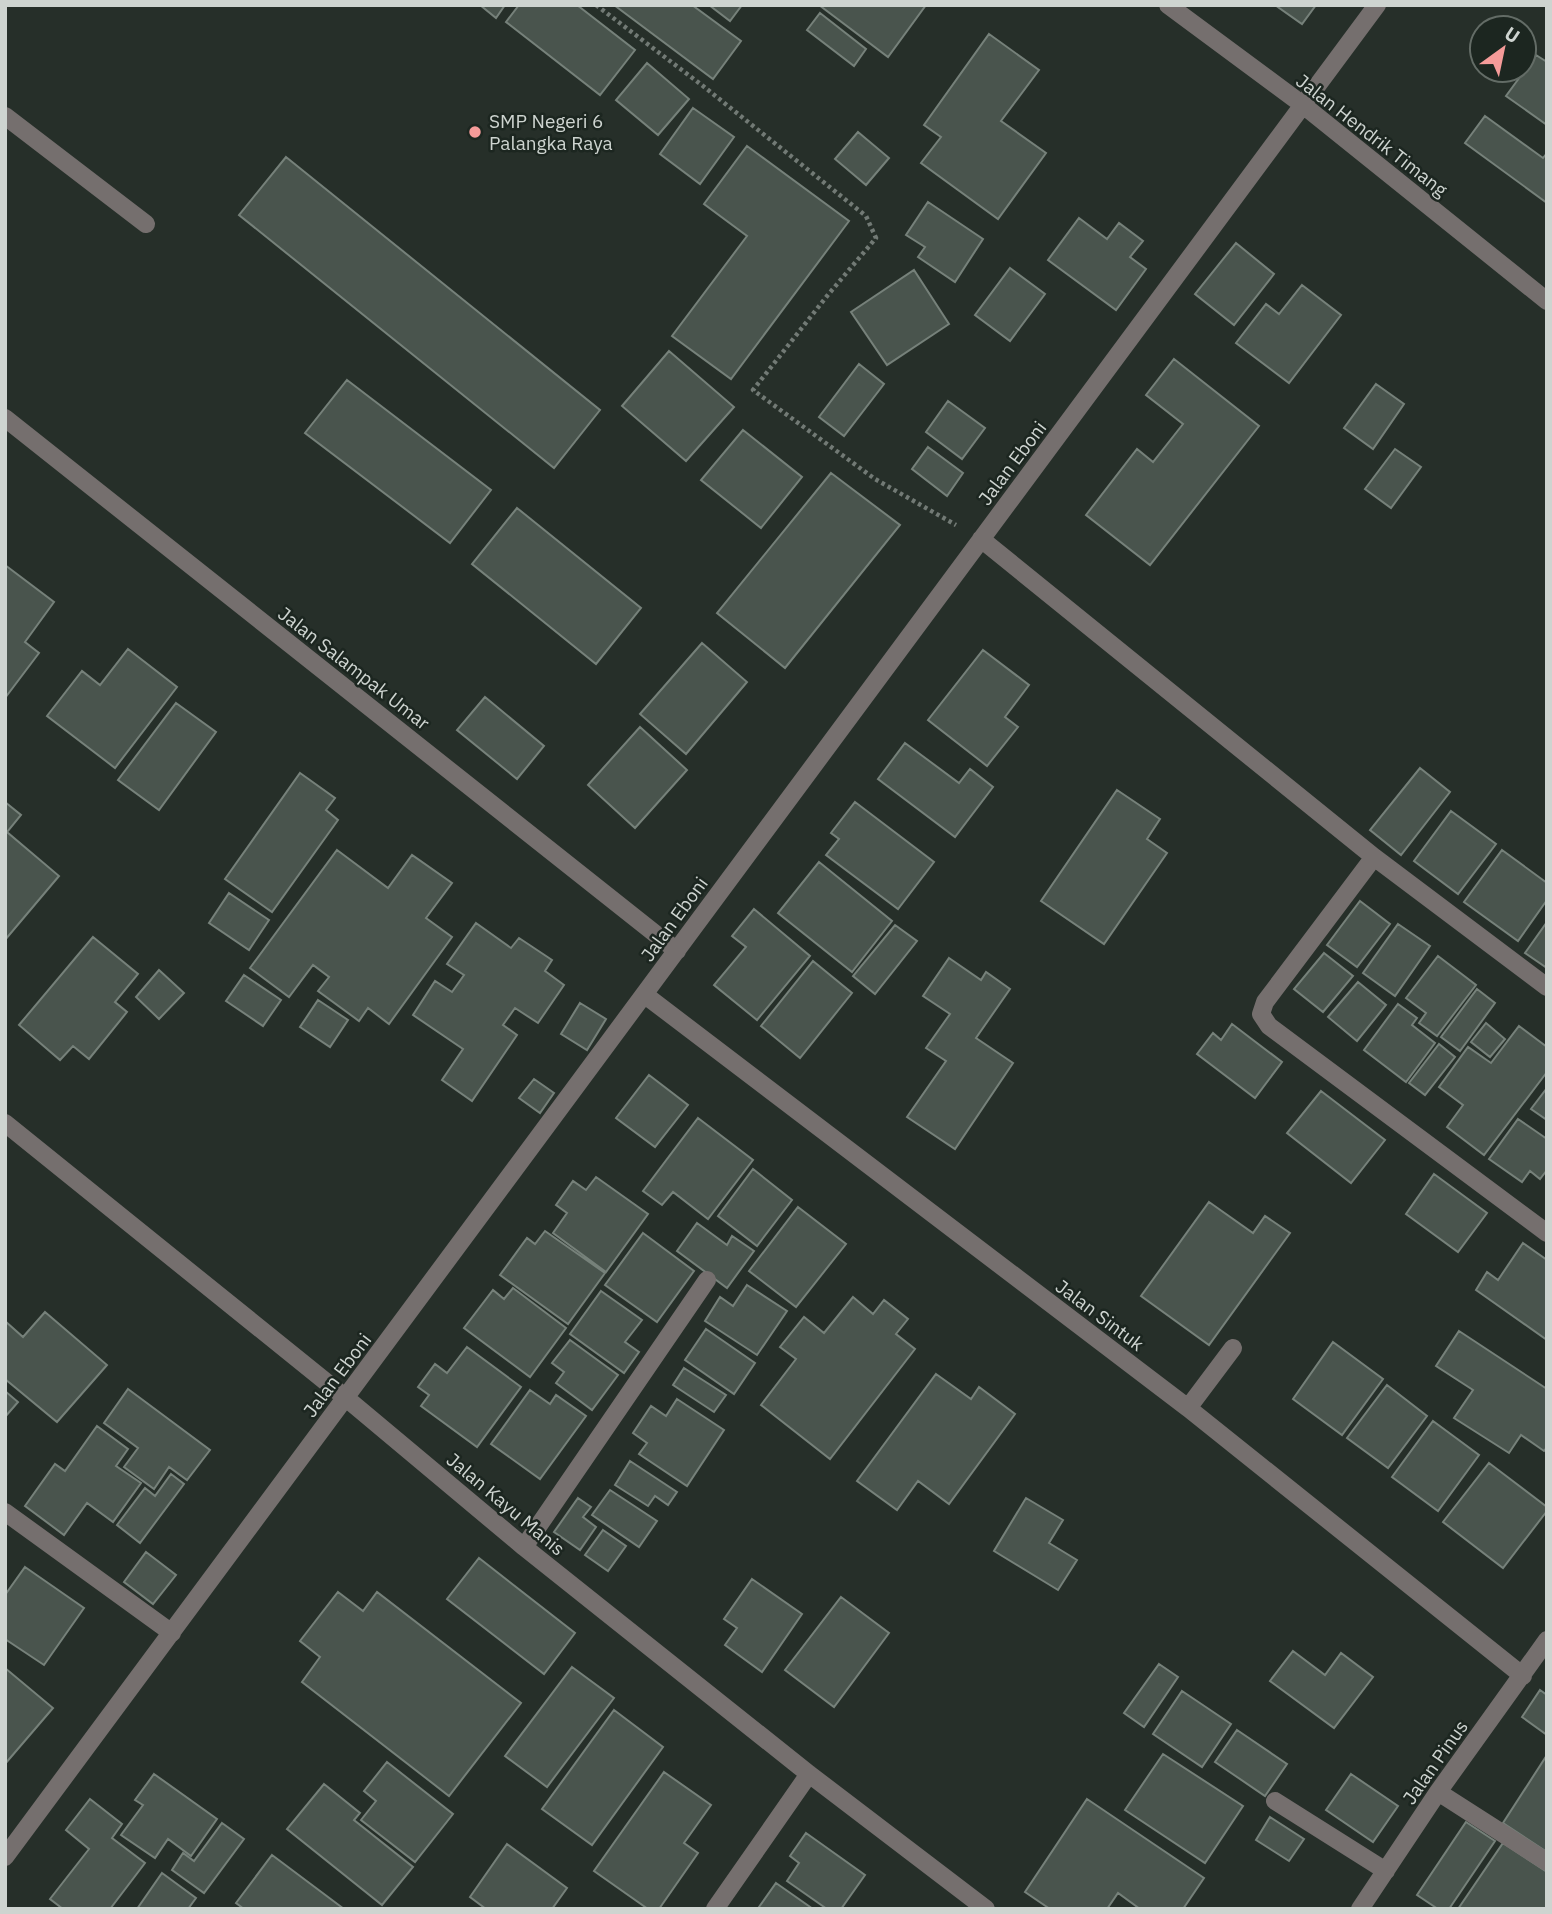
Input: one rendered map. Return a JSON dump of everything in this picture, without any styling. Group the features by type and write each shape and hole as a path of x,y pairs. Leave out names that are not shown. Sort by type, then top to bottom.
{"street":[{"name":"Jalan Hendrik Timang","path":"1168,5 1303,105 1547,301"},
{"name":"Jalan Eboni","path":"5,1857 1377,5"},
{"path":"5,116 146,224"},
{"name":"Jalan Salampak Umar","path":"5,418 677,951"},
{"path":"981,539 1374,857 1547,987"},
{"path":"1374,857 1265,1002 1261,1014 1269,1026 1547,1233"},
{"name":"Jalan Sintuk","path":"645,995 1188,1408 1523,1676"},
{"name":"Jalan Kayu Manis","path":"5,1123 346,1398 524,1547 809,1774 986,1909"},
{"path":"524,1547 707,1280"},
{"path":"1188,1408 1233,1348"},
{"path":"5,1512 172,1633"},
{"name":"Jalan Pinus","path":"1360,1909 1438,1792 1547,1640"},
{"path":"715,1909 809,1774"},
{"path":"1438,1792 1547,1862"},
{"path":"1275,1801 1385,1871"}],"path":[{"path":"596,5 866,216 876,238 753,390 875,479 981,539"}],"building":[{"path":"480,5 505,5 496,18"},
{"path":"519,5 577,5 635,50 600,95 506,22"},
{"path":"614,5 692,5 741,41 713,79"},
{"path":"709,5 742,5 730,21"},
{"path":"819,5 926,5 888,57"},
{"path":"1275,5 1316,5 1302,24"},
{"path":"820,13 866,49 854,66 807,30"},
{"path":"989,34 1039,70 1001,121 1046,153 998,219 921,163 941,137 924,125"},
{"path":"1538,56 1547,62 1547,125 1506,96 1515,84 1538,84"},
{"path":"647,63 689,99 658,135 616,100"},
{"path":"693,108 734,137 700,184 660,154"},
{"path":"1485,116 1543,158 1547,153 1547,203 1465,143"},
{"path":"858,132 889,158 866,185 835,159"},
{"path":"747,146 849,221 731,379 672,336 747,236 704,204"},
{"path":"286,157 600,410 554,468 239,215"},
{"path":"928,202 983,239 955,282 918,257 925,247 906,235"},
{"path":"1079,218 1107,239 1119,223 1143,241 1130,257 1146,269 1116,310 1048,260"},
{"path":"1236,243 1274,274 1234,325 1195,294"},
{"path":"1010,268 1045,294 1010,341 975,315"},
{"path":"914,270 949,324 887,365 851,312"},
{"path":"1302,285 1341,315 1289,383 1236,343 1266,304 1279,314"},
{"path":"669,351 734,407 686,461 622,406"},
{"path":"1174,359 1259,426 1150,565 1086,515 1137,449 1153,462 1183,424 1146,395"},
{"path":"859,364 884,384 844,436 819,417"},
{"path":"347,380 491,490 450,543 305,433"},
{"path":"1376,384 1404,404 1373,449 1344,428"},
{"path":"948,401 985,428 962,459 926,432"},
{"path":"743,430 802,477 761,528 701,480"},
{"path":"928,447 963,473 947,496 912,469"},
{"path":"1395,449 1421,467 1391,508 1365,489"},
{"path":"831,473 900,525 785,668 717,613"},
{"path":"517,508 641,608 596,664 472,564"},
{"path":"5,565 54,602 25,642 39,653 5,698"},
{"path":"702,643 747,682 686,754 640,714"},
{"path":"128,649 177,687 115,768 47,716 82,671 100,685"},
{"path":"983,650 1029,685 1005,717 1018,727 987,766 928,720"},
{"path":"485,697 544,746 517,779 457,730"},
{"path":"176,703 216,732 159,810 118,780"},
{"path":"640,727 687,770 635,828 588,785"},
{"path":"905,743 959,783 970,769 993,787 955,837 878,779"},
{"path":"1420,768 1450,792 1401,855 1370,830"},
{"path":"300,773 335,798 326,810 338,820 272,912 225,879"},
{"path":"1117,790 1160,819 1147,839 1167,853 1104,944 1041,901"},
{"path":"5,802 21,815 7,832 59,876 5,940"},
{"path":"855,802 934,862 898,909 826,855 839,839 831,833"},
{"path":"1451,811 1496,844 1458,894 1414,861"},
{"path":"337,850 388,888 412,855 452,883 426,918 452,937 389,1024 368,1008 359,1021 318,991 329,977 313,965 289,997 250,968"},
{"path":"1502,850 1547,883 1547,900 1518,941 1464,902"},
{"path":"819,862 892,921 852,972 778,913"},
{"path":"229,893 269,920 249,950 209,923"},
{"path":"1360,901 1390,924 1357,967 1327,945"},
{"path":"754,909 810,956 757,1020 714,985 746,947 732,936"},
{"path":"1547,922 1547,968 1525,953"},
{"path":"476,923 511,948 519,938 552,960 545,971 564,985 538,1023 515,1008 503,1025 517,1035 472,1101 442,1080 463,1049 413,1015 435,981 452,992 464,975 447,964"},
{"path":"1398,924 1430,946 1395,996 1363,973"},
{"path":"895,925 917,941 875,994 853,976"},
{"path":"93,937 138,974 115,1002 127,1012 89,1059 73,1046 60,1060 19,1025"},
{"path":"1324,953 1353,976 1323,1012 1294,989"},
{"path":"1438,956 1476,985 1437,1036 1419,1023 1426,1013 1406,998"},
{"path":"949,958 981,980 986,972 1010,989 976,1038 1013,1063 955,1149 907,1117 946,1061 926,1048 950,1014 923,996"},
{"path":"813,961 852,993 800,1058 761,1026"},
{"path":"159,970 184,993 159,1019 136,997"},
{"path":"244,975 281,1000 263,1026 226,1001"},
{"path":"1358,982 1386,1005 1357,1041 1328,1017"},
{"path":"1477,989 1495,1003 1460,1051 1441,1037"},
{"path":"318,1000 348,1020 330,1047 300,1027"},
{"path":"580,1003 606,1019 587,1050 561,1034"},
{"path":"1398,1004 1417,1018 1412,1025 1435,1043 1406,1082 1364,1050"},
{"path":"1486,1023 1505,1039 1490,1057 1471,1042"},
{"path":"1232,1024 1282,1062 1255,1098 1197,1054 1213,1033 1221,1040"},
{"path":"1519,1026 1547,1047 1547,1072 1484,1155 1447,1127 1463,1105 1439,1087 1468,1047 1491,1063"},
{"path":"1439,1044 1455,1057 1425,1095 1409,1083"},
{"path":"649,1075 688,1105 655,1147 616,1118"},
{"path":"534,1079 554,1093 540,1113 519,1098"},
{"path":"1547,1088 1547,1120 1531,1109"},
{"path":"1321,1091 1385,1140 1351,1183 1287,1133"},
{"path":"698,1118 753,1160 708,1219 673,1192 662,1205 643,1191"},
{"path":"1518,1119 1547,1139 1547,1170 1540,1179 1530,1171 1522,1182 1489,1159"},
{"path":"753,1169 792,1200 757,1246 718,1216"},
{"path":"1434,1174 1487,1213 1458,1252 1406,1214"},
{"path":"596,1177 648,1214 606,1272 553,1233 567,1213 556,1205 573,1181 586,1190"},
{"path":"1209,1202 1253,1233 1265,1216 1290,1233 1209,1345 1141,1296"},
{"path":"798,1207 846,1244 796,1307 749,1271"},
{"path":"697,1223 727,1245 732,1236 754,1251 727,1288 677,1251"},
{"path":"545,1231 605,1273 568,1324 500,1275 527,1238 535,1244"},
{"path":"643,1233 694,1271 657,1322 605,1285"},
{"path":"1523,1243 1547,1260 1547,1340 1476,1290 1487,1272 1498,1280"},
{"path":"747,1285 787,1311 757,1355 705,1321 720,1297 733,1306"},
{"path":"513,1288 566,1328 530,1377 464,1328 493,1290 504,1299"},
{"path":"601,1291 642,1320 625,1342 639,1352 624,1373 570,1334"},
{"path":"853,1297 873,1314 884,1300 908,1319 896,1334 915,1349 830,1459 761,1405 796,1359 780,1347 804,1317 824,1333"},
{"path":"45,1312 107,1365 57,1422 5,1379 5,1321 23,1337"},
{"path":"706,1329 755,1363 734,1394 685,1360"},
{"path":"1459,1331 1547,1389 1547,1447 1544,1451 1521,1435 1509,1453 1454,1418 1473,1390 1436,1366"},
{"path":"570,1340 618,1375 592,1410 556,1383 564,1372 552,1363"},
{"path":"1333,1342 1383,1379 1342,1435 1293,1399"},
{"path":"467,1347 521,1387 477,1447 421,1406 429,1395 418,1387 435,1364 447,1373"},
{"path":"684,1368 726,1395 714,1412 673,1385"},
{"path":"936,1374 971,1399 979,1387 1015,1414 949,1504 918,1481 897,1510 857,1481"},
{"path":"1387,1385 1427,1416 1388,1468 1347,1438"},
{"path":"128,1389 210,1450 187,1480 169,1467 154,1489 124,1467 138,1448 104,1423"},
{"path":"530,1390 550,1404 556,1395 586,1416 540,1479 491,1444"},
{"path":"5,1391 18,1402 5,1417"},
{"path":"677,1399 724,1430 687,1486 639,1454 647,1443 633,1433 651,1406 666,1416"},
{"path":"1433,1421 1479,1455 1438,1511 1392,1477"},
{"path":"97,1426 128,1449 116,1466 141,1483 113,1522 87,1503 64,1535 25,1506 55,1464 65,1471"},
{"path":"630,1461 677,1492 668,1505 655,1496 648,1506 615,1485"},
{"path":"1489,1463 1547,1507 1547,1511 1503,1568 1443,1522"},
{"path":"171,1474 184,1484 140,1543 117,1525 145,1488 155,1496"},
{"path":"610,1490 657,1521 639,1547 592,1515"},
{"path":"578,1498 591,1507 583,1517 596,1527 580,1550 554,1532"},
{"path":"1026,1498 1063,1520 1049,1543 1077,1560 1058,1590 994,1551"},
{"path":"603,1530 626,1546 608,1571 585,1555"},
{"path":"146,1552 176,1575 153,1604 124,1582"},
{"path":"479,1558 575,1633 544,1674 447,1599"},
{"path":"25,1567 84,1608 44,1665 5,1639 5,1595"},
{"path":"752,1579 802,1614 762,1672 725,1645 737,1628 724,1619"},
{"path":"338,1592 363,1611 377,1592 521,1703 449,1796 302,1682 320,1657 300,1641"},
{"path":"841,1597 889,1633 834,1707 785,1670"},
{"path":"1293,1651 1325,1675 1341,1653 1373,1677 1334,1728 1270,1681"},
{"path":"1159,1664 1178,1677 1144,1727 1124,1713"},
{"path":"572,1667 614,1698 547,1787 505,1756"},
{"path":"5,1668 53,1708 5,1764"},
{"path":"1540,1690 1547,1695 1547,1735 1522,1717"},
{"path":"1182,1691 1231,1724 1202,1767 1153,1734"},
{"path":"614,1710 663,1747 592,1845 542,1809"},
{"path":"1237,1730 1287,1764 1265,1796 1215,1762"},
{"path":"1163,1754 1243,1806 1205,1863 1125,1810"},
{"path":"1547,1755 1547,1852 1503,1823"},
{"path":"387,1762 453,1814 415,1862 361,1820 376,1801 364,1791"},
{"path":"664,1772 711,1805 684,1843 698,1853 659,1909 648,1909 594,1871"},
{"path":"154,1774 217,1819 191,1856 168,1839 155,1858 121,1835 143,1805 135,1800"},
{"path":"1351,1774 1398,1806 1373,1842 1326,1810"},
{"path":"324,1784 360,1813 354,1820 413,1867 382,1905 287,1829"},
{"path":"90,1799 122,1824 112,1838 145,1863 110,1909 63,1909 50,1899 89,1849 66,1830"},
{"path":"1087,1799 1204,1878 1183,1909 1140,1909 1118,1893 1107,1909 1050,1909 1025,1892"},
{"path":"1270,1817 1304,1839 1289,1861 1256,1840"},
{"path":"1466,1822 1495,1841 1449,1909 1438,1909 1417,1895"},
{"path":"222,1823 244,1839 204,1893 172,1870 183,1853 194,1861"},
{"path":"806,1833 865,1875 841,1909 827,1909 787,1881 799,1863 790,1856"},
{"path":"1503,1843 1547,1872 1547,1909 1458,1909"},
{"path":"507,1844 567,1888 552,1909 486,1909 470,1897"},
{"path":"272,1855 344,1909 244,1909 236,1903"},
{"path":"162,1873 196,1898 188,1909 137,1909"},
{"path":"776,1883 813,1909 759,1907"}],"place":[{"name":"SMP Negeri 6 Palangka Raya","path":"475,132"}]}
